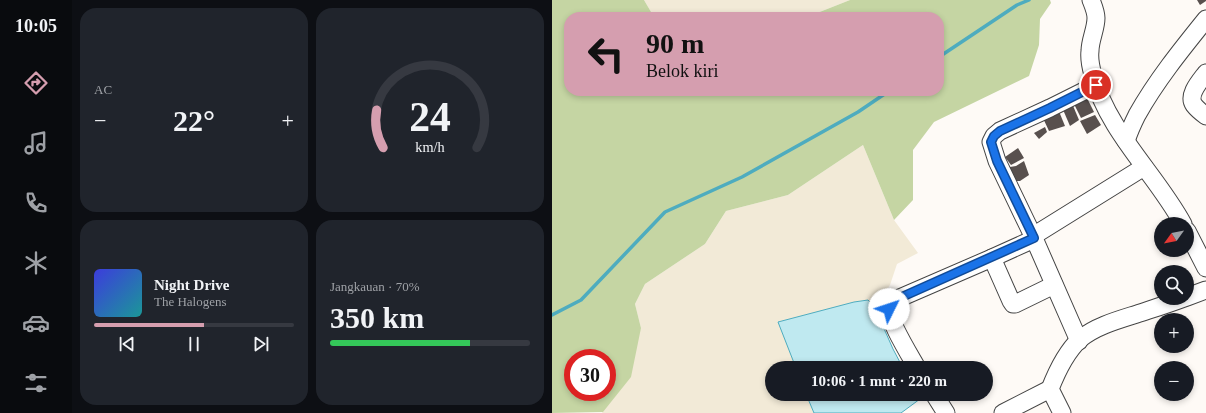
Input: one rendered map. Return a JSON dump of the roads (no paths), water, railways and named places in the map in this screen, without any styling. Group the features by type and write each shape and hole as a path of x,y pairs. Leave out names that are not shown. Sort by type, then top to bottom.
{"street":[{"path":"1091,0 1096,17 1090,58 1096,85 1113,122 1162,189 1179,217"},
{"path":"1126,141 1137,115 1155,87 1173,60 1206,20"},
{"path":"1206,73 1195,88 1192,100 1194,105 1206,116"},
{"path":"1079,340 997,161 991,142 994,136 1000,131 1096,85"},
{"path":"913,361 895,327 889,309 890,304 895,300 992,258 1033,237 1144,166"},
{"path":"1194,245 1206,268"},
{"path":"992,258 1013,304 1054,285"},
{"path":"1194,294 1206,290"},
{"path":"1003,413 1050,389 1063,362 1079,340 1087,334 1107,324 1163,305"},
{"path":"1050,389 1062,413"},
{"path":"938,401 946,413"}],"water":[{"path":"868,300 874,306 899,361 793,361 778,322 854,302"},
{"path":"809,401 917,401 901,413 814,413"}],"waterway":[{"path":"944,54 1017,5 1029,0"},
{"path":"552,315 581,300 665,212 742,177 858,112 882,96"}]}
